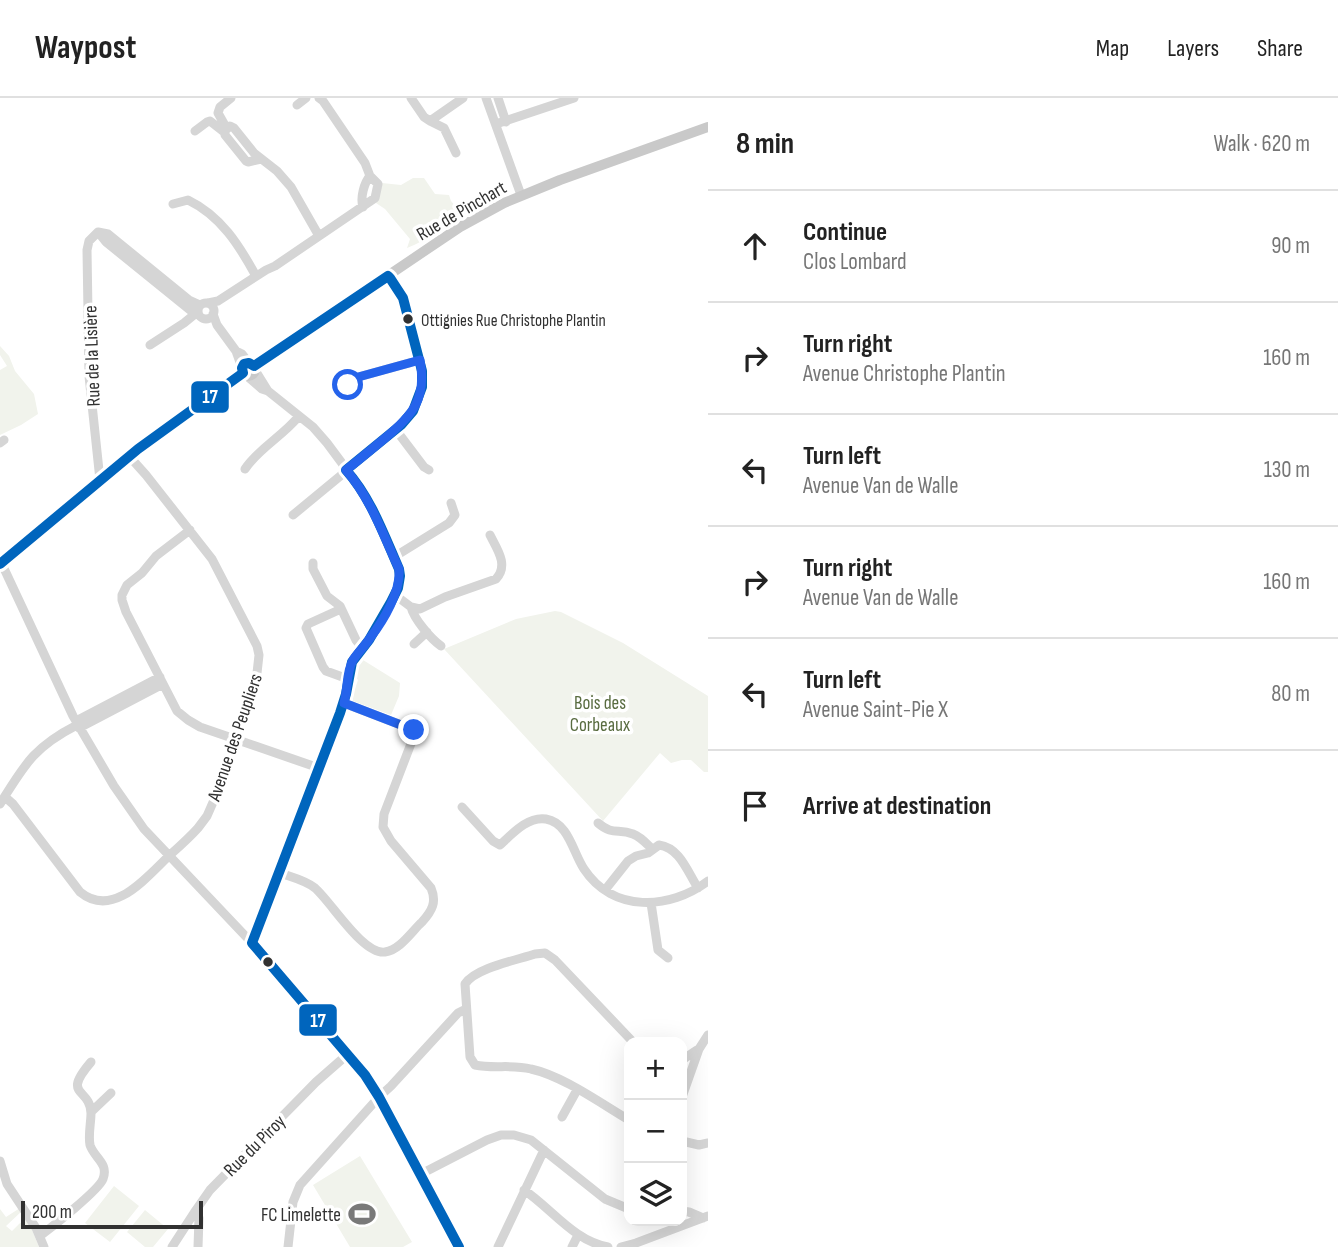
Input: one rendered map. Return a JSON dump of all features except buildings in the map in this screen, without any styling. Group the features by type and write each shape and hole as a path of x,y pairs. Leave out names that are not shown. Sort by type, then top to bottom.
{"main road":[{"name":"Rue de Pinchart","path":"1,562 129,456 248,369 470,221 521,195 708,127"}],"street":[{"path":"231,98 220,107 218,113 225,130 246,161 261,159 277,172 290,187 319,236"},
{"path":"297,105 306,98"},
{"path":"150,345 285,260 373,200 378,184 318,98"},
{"path":"411,98 424,117 444,128"},
{"path":"430,121 463,98"},
{"path":"486,98 501,123"},
{"path":"498,98 501,123 521,195"},
{"path":"501,123 574,98"},
{"path":"447,110 444,128 456,153"},
{"path":"195,131 210,121 225,130"},
{"path":"173,204 185,199 208,212 236,241 256,276"},
{"name":"Rue de la Lisière","path":"100,480 89,376 87,244 94,232 108,234 202,312"},
{"path":"293,515 396,430 410,415 419,398 422,382 420,360 403,298 388,276"},
{"path":"202,312 217,325 236,351 242,354 248,369 262,389 268,391 321,436 353,478 376,516 400,576 395,594 352,662 344,703 252,943"},
{"path":"348,385 351,379 420,360"},
{"path":"245,469 252,458 290,427 299,416"},
{"path":"396,430 429,470"},
{"name":"Avenue des Peupliers","path":"2,801 13,804 83,895 91,899 106,900 128,894 194,833 207,816 214,800 257,673 258,651 216,566 129,456"},
{"path":"394,557 449,523 455,515 451,503"},
{"path":"190,530 156,556 142,573 127,585 122,596 126,612 177,710 201,727 319,768"},
{"path":"395,594 411,607 420,609 445,597 493,581 499,577 503,567 490,535"},
{"path":"1,562 77,725 114,786 144,829 252,943 365,1075 459,1247"},
{"path":"313,564 327,596 339,605 362,648"},
{"path":"411,607 415,617 441,646"},
{"path":"341,609 308,624 306,628 326,671 348,679"},
{"path":"414,644 427,632"},
{"path":"2,801 20,770 51,740 161,680"},
{"path":"280,873 313,887 371,950 386,952 394,949 430,913 434,901 431,888 391,841 383,827 384,814 414,730 344,703"},
{"path":"463,807 493,841 500,845 519,828 533,821 543,819 558,825 594,882 625,900 651,904 683,896 708,881"},
{"path":"598,822 613,832 634,834 652,849"},
{"path":"605,890 628,861 659,845 673,850 698,888"},
{"path":"651,904 659,950 668,958"},
{"path":"624,1117 548,1074 514,1066 475,1065 470,1057 464,987 470,977 479,973 545,953 555,960 629,1037"},
{"path":"288,1247 293,1202 307,1177 458,1013 466,1009"},
{"path":"448,1025 468,1028"},
{"path":"687,1070 708,1035"},
{"path":"687,1057 699,1049"},
{"name":"Rue du Piroy","path":"172,1247 210,1190 316,1082 348,1054"},
{"path":"40,1236 103,1179 105,1171 102,1162 90,1145 89,1104 79,1093 78,1087 80,1075 91,1062"},
{"path":"562,1117 577,1090"},
{"path":"91,1112 111,1093"},
{"path":"421,1174 496,1136 524,1137 605,1199 624,1207"},
{"path":"687,1143 708,1143"},
{"path":"498,1247 544,1150"},
{"path":"0,1161 7,1184 26,1212 44,1247"},
{"path":"524,1190 578,1235 608,1247"},
{"path":"196,1210 199,1219 198,1247"},
{"path":"687,1212 705,1217"},
{"path":"621,1247 705,1217"},
{"path":"572,1247 578,1235"}],"green space":[{"path":"413,178 424,178 435,194 449,195 462,214 429,237 407,248 410,239 385,209 376,203 382,183 401,185"},
{"path":"0,346 9,356 15,371 34,394 38,414 0,435 0,370 7,366 0,355"},
{"name":"Bois des Corbeaux","path":"555,611 623,643 708,696 708,772 704,772 691,760 671,763 660,753 603,821 444,649 516,619"},
{"path":"358,660 363,660 400,683 399,696 391,715 353,701 358,680 354,670"},
{"name":"FC Limelette","path":"360,1156 412,1242 403,1247 350,1247 313,1185"},
{"path":"114,1186 139,1206 110,1242 85,1223"},
{"path":"20,1208 22,1211 6,1226 12,1231 27,1218 39,1247 0,1247 0,1209 6,1217"},
{"path":"145,1210 168,1229 153,1247 145,1247 127,1232"}],"transit line":[{"name":"17","path":"0,564 138,449 243,373 244,364 254,366 388,276 390,278 403,298 422,371 422,387 413,411 401,425 346,470 363,492 382,530 399,569 398,588 369,640 352,662 340,713 252,943 365,1075 459,1247"}],"place":[{"name":"Ottignies Rue Christophe Plantin","path":"408,319"},
{"name":"FC Limelette","path":"362,1214"}],"route":[{"path":"348,385 351,379 420,360 422,387 413,411 396,430 346,470 376,516 400,576 391,602 369,640 352,662 344,703 414,730"}]}
